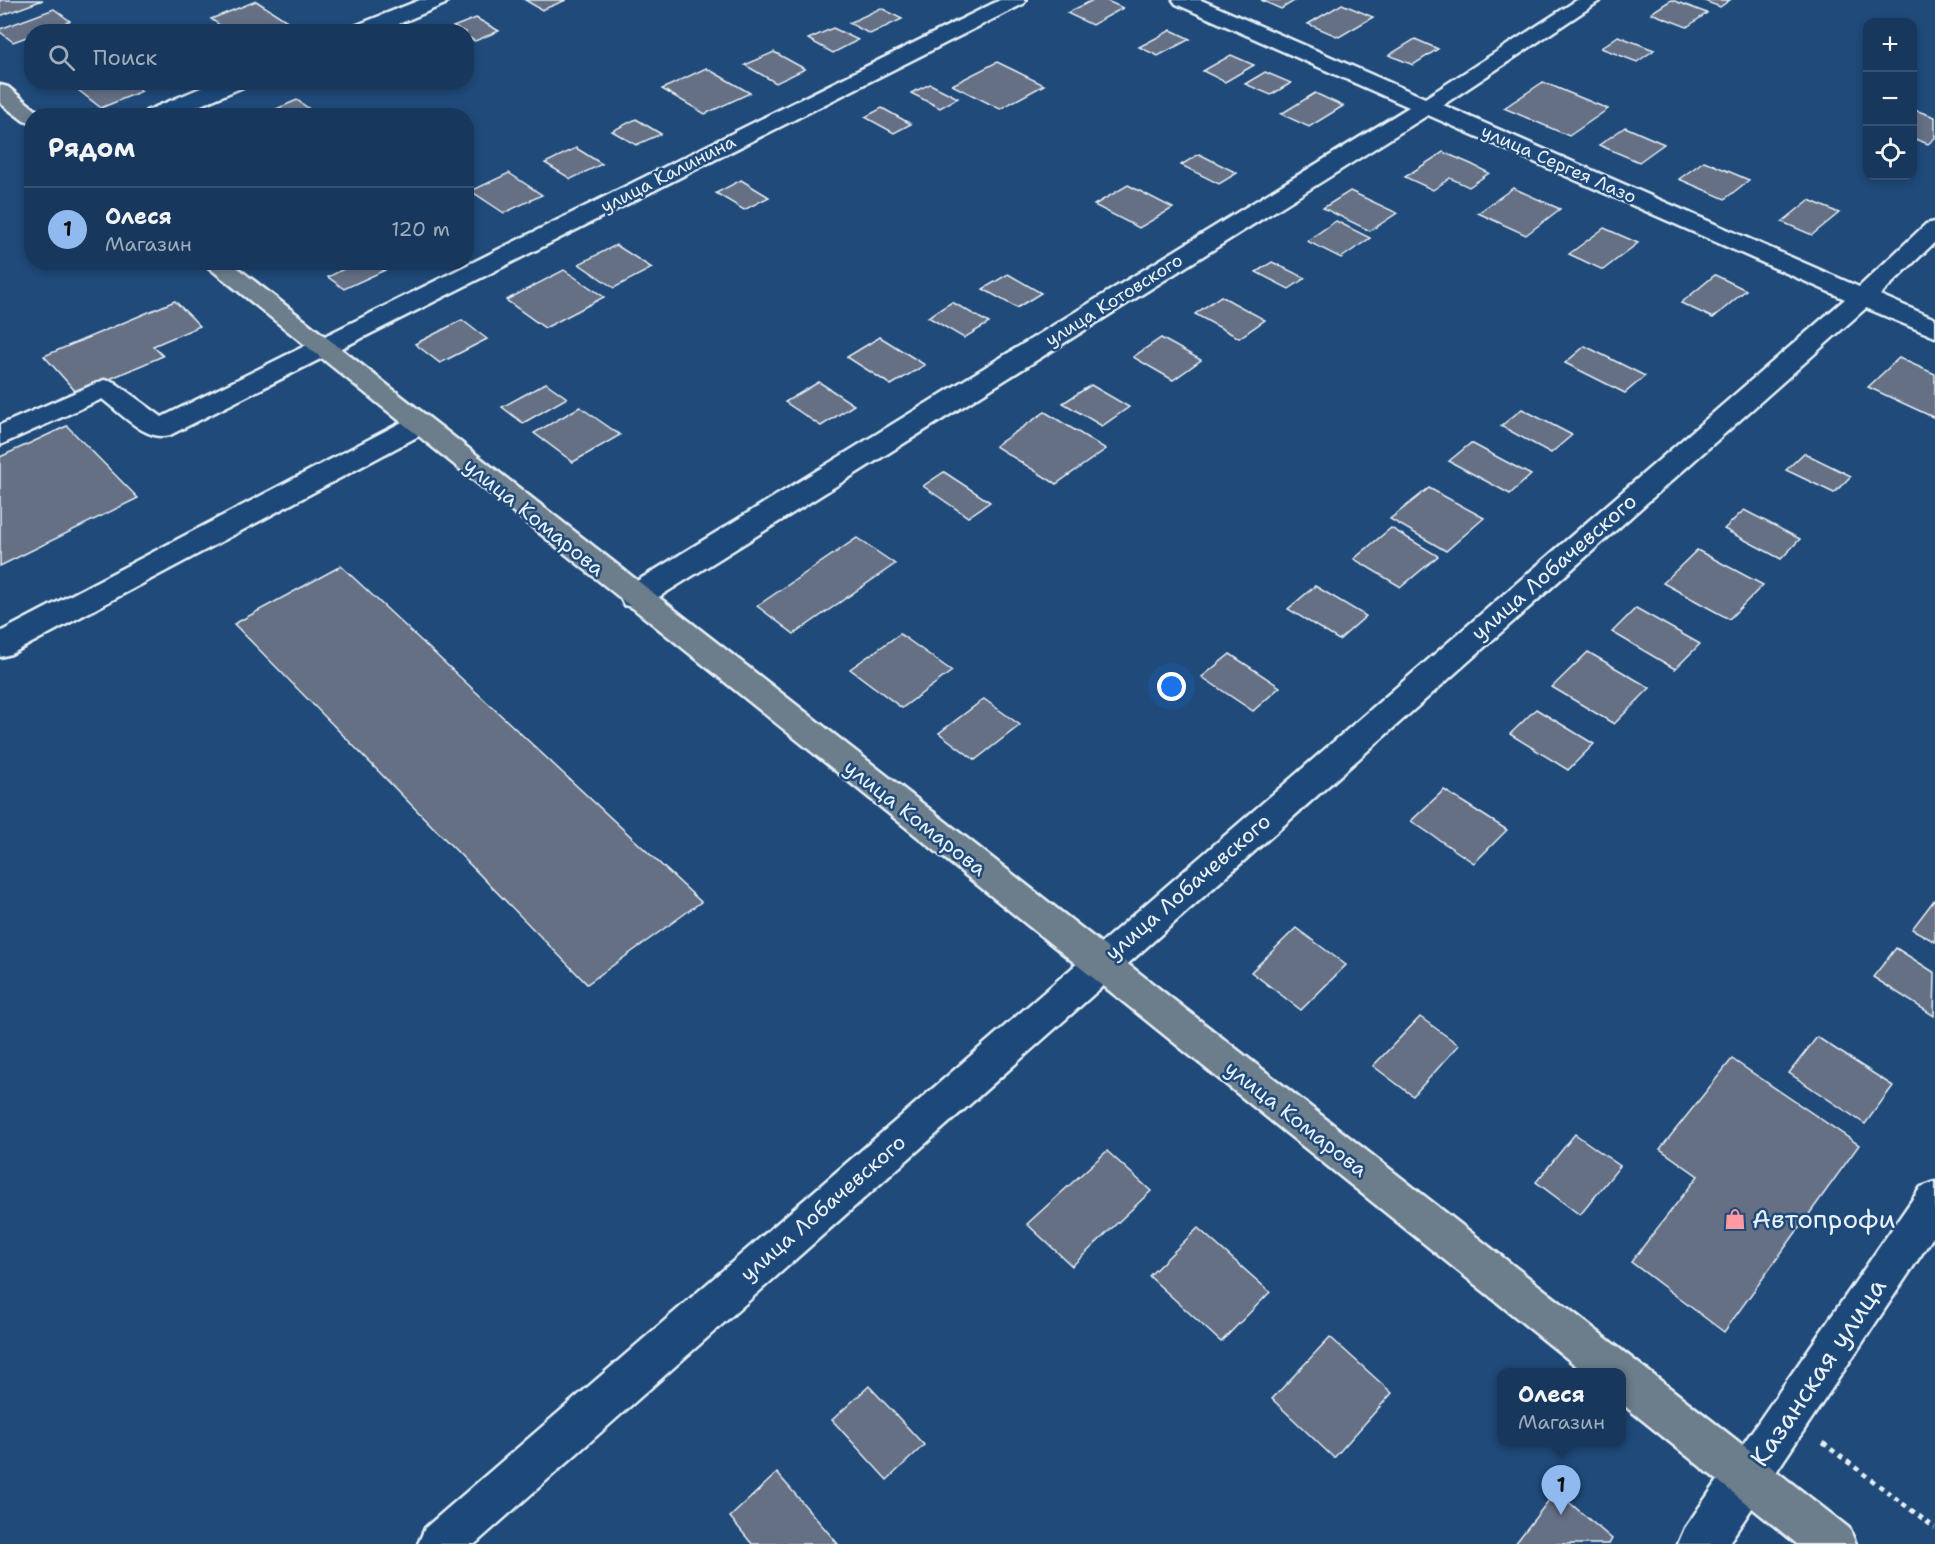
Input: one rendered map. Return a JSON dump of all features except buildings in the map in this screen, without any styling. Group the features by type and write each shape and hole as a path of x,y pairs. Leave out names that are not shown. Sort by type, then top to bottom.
{"main road":[{"path":"0,92 24,110"},
{"name":"улица Комарова","path":"224,270 1612,1368"},
{"path":"1626,1380 1833,1544"}],"street":[{"path":"380,24 438,0"},
{"name":"улица Калинина","path":"0,436 104,388 160,429 1016,0"},
{"name":"улица Сергея Лазо","path":"1183,0 1935,330"},
{"name":"улица Котовского","path":"635,597 1427,106 1591,0"},
{"path":"173,108 216,90"},
{"name":"улица Лобачевского","path":"441,1544 1862,298 1935,229"},
{"path":"0,646 418,425"},
{"name":"Казанская улица","path":"1701,1544 1935,1200"}],"path":[{"path":"1788,1416 1935,1528"}],"place":[{"name":"Автопрофи","path":"1735,1219"},
{"name":"Олеся","path":"1561,1515"}]}
